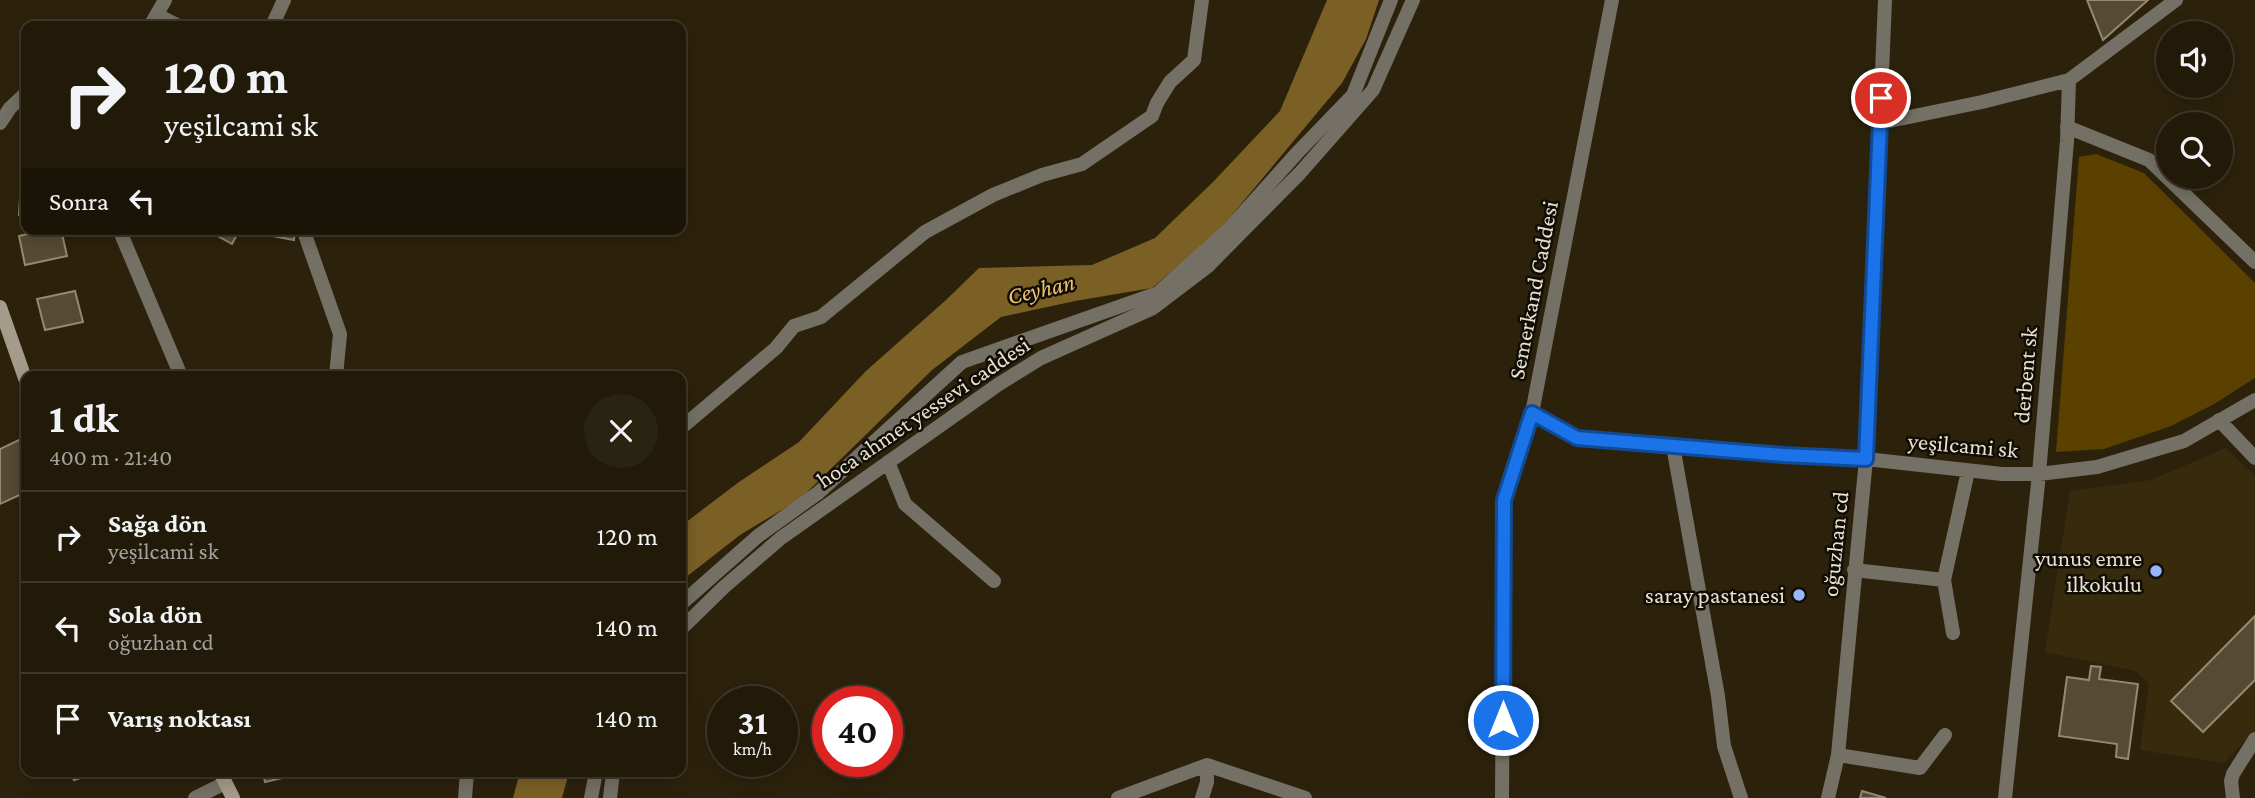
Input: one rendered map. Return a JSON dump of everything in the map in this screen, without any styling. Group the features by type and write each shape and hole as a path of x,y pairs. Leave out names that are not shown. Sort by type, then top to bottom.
{"main road":[{"path":"0,307 22,371"},
{"path":"223,777 233,798"}],"street":[{"path":"153,21 165,0"},
{"path":"274,21 284,0"},
{"path":"686,424 776,348 794,326 821,317 925,232 993,195 1041,175 1082,164 1152,116 1170,82 1194,60 1202,0"},
{"path":"686,600 758,536 818,493 962,362 1158,293 1228,230 1353,95 1391,0"},
{"name":"hoca ahmet yessevi caddesi","path":"686,624 781,538 999,384 1041,358 1153,308 1206,267 1300,173 1373,90 1413,0"},
{"name":"Semerkand Caddesi","path":"1503,798 1504,500 1532,413 1612,0"},
{"name":"oğuzhan cd","path":"1828,798 1838,755 1866,459 1885,0"},
{"path":"1880,123 1982,102 2069,80 2176,0"},
{"name":"derbent sk","path":"2005,798 2039,474 2069,80"},
{"path":"0,124 10,108 21,98"},
{"path":"2067,127 2149,160 2255,262"},
{"path":"122,235 179,371"},
{"path":"305,235 340,334 336,371"},
{"name":"yeşilcami sk","path":"1532,413 1577,438 1792,456 1866,459 1968,471 2039,474 2097,467 2185,441 2255,400"},
{"path":"2220,420 2255,458"},
{"path":"1672,446 1718,696 1724,746 1741,798"},
{"path":"888,462 905,504 994,582"},
{"path":"1953,633 1944,580 1968,471"},
{"path":"1854,570 1944,580"},
{"path":"1838,755 1920,768 1945,735"},
{"path":"2233,798 2233,774 2255,739"},
{"path":"1202,798 1207,782 1207,765"},
{"path":"1118,798 1207,765 1305,798"},
{"path":"195,798 223,777"},
{"path":"465,798 467,777"},
{"path":"591,798 595,777"},
{"path":"610,798 612,777"}],"shaded area":[{"path":"2096,154 2144,173 2156,185 2156,189 2160,189 2255,283 2255,378 2214,404 2171,426 2104,449 2056,452 2079,157"},
{"name":"yunus emre ilkokulu","path":"2226,448 2255,476 2255,730 2224,763 2140,750 2149,683 2135,671 2045,652 2070,491 2151,480"}],"water":[{"name":"Ceyhan","path":"1327,0 1379,0 1366,39 1342,83 1216,234 1152,288 1001,317 932,370 800,499 740,535 686,577 686,522 739,482 799,442 866,371 979,268 1092,265 1155,238 1280,111"},
{"path":"519,777 568,777 562,798 513,798"}],"building":[{"path":"2087,0 2148,0 2103,40"},
{"path":"21,180 21,215 19,215"},
{"path":"62,235 67,256 25,265 19,236"},
{"path":"216,235 237,235 232,244"},
{"path":"267,235 294,235 294,240"},
{"path":"75,291 83,322 45,330 37,299"},
{"path":"21,439 21,494 0,504 0,449"},
{"path":"2255,616 2255,680 2203,732 2171,701"},
{"path":"2091,666 2101,667 2099,679 2138,684 2128,759 2116,757 2117,744 2059,736 2067,677 2089,680"},
{"path":"264,777 286,777 265,782"},
{"path":"1862,791 1886,798 1860,798"}],"place":[{"name":"yunus emre ilkokulu","path":"2156,571"},
{"name":"saray pastanesi","path":"1799,595"}],"route":[{"path":"1503,720 1504,500 1532,413 1577,438 1805,457 1866,459 1881,98"}]}
